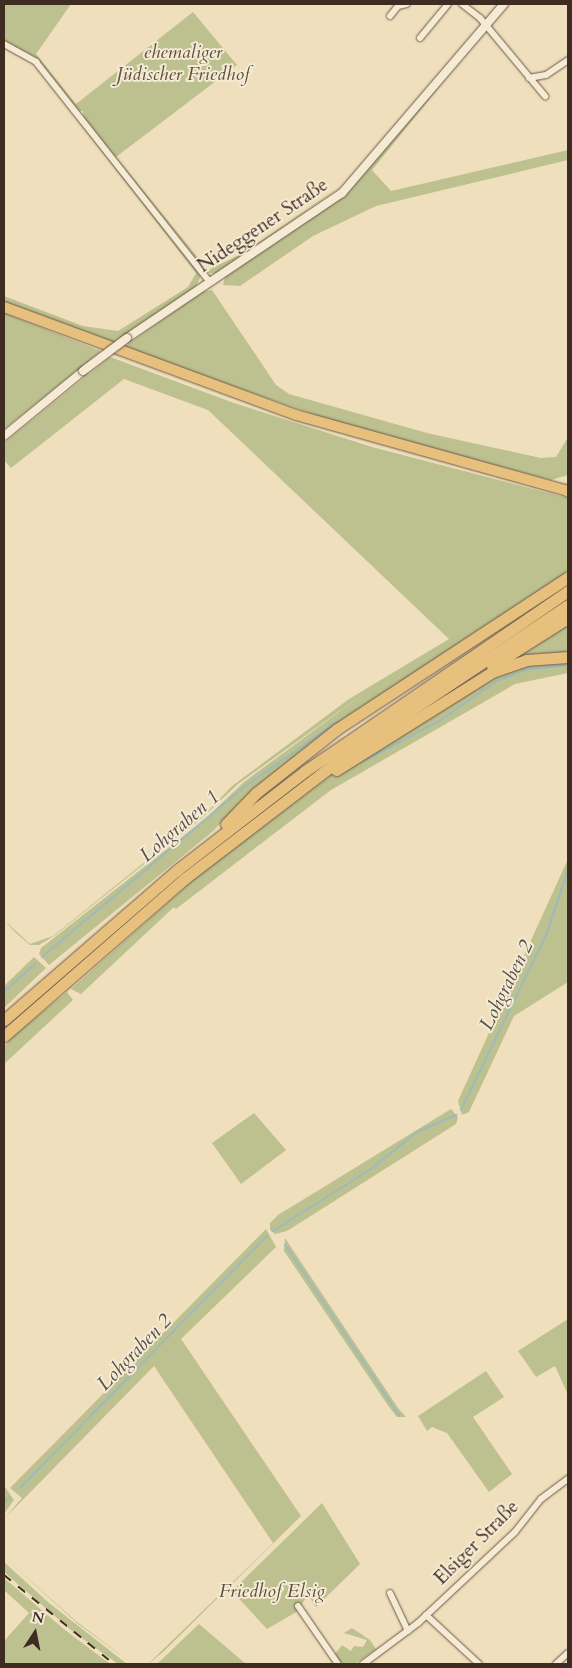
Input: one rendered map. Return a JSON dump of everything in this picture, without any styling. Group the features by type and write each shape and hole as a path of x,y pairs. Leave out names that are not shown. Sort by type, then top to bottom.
{"highway":[{"path":"68,971 201,851 256,793 337,729 568,577"},
{"path":"201,851 353,735 568,591"},
{"path":"4,1020 49,987 184,879 405,712 568,605"},
{"path":"308,784 362,756 568,618"},
{"path":"454,694 509,665 568,657"},
{"path":"4,1036 49,987"}],"main road":[{"path":"4,307 304,418 568,490"}],"street":[{"path":"390,16 398,6 407,4"},
{"path":"420,38 448,4"},
{"path":"462,4 486,26 545,96"},
{"name":"Nideggener Straße","path":"4,436 128,338 351,185 504,4"},
{"path":"4,44 36,62 210,282"},
{"path":"529,78 546,75 568,60"},
{"name":"Elsiger Straße","path":"363,1664 408,1631 426,1615 515,1532 541,1499 568,1480"},
{"path":"390,1593 408,1631"},
{"path":"298,1606 338,1664"},
{"path":"426,1615 479,1664"},
{"path":"556,1664 568,1653"}],"green space":[{"name":"ehemaliger Jüdischer Friedhof","path":"4,4 71,4 36,54 76,104 193,12 237,65 116,157 208,270 243,253 348,181 217,273 208,273 84,119 83,111 78,111 35,57 4,41"},
{"path":"479,38 372,170 391,191 568,150 568,160 376,206 313,236 240,286 223,285 225,277 347,191"},
{"path":"4,48 21,53 36,65 201,275 196,287 111,344 4,302 4,296 83,326 118,331 188,287 196,273 34,64"},
{"path":"212,290 276,385 289,394 427,433 541,458 556,457 568,437 568,475 551,480 353,428 123,348 201,292"},
{"path":"4,313 101,351 4,429"},
{"path":"110,357 234,403 372,447 568,498 568,572 372,701 245,799 212,832 49,965 39,954 41,948 205,819 244,782 366,692 238,784 203,817 54,936 39,945 30,945 4,920 30,944 53,936 208,811 232,786 349,699 449,639 208,410 124,379 11,468 4,460 4,443"},
{"path":"568,622 568,654 506,663"},
{"path":"568,660 568,673 515,684 331,790 176,909 174,907 81,994 71,989 200,874 331,775 479,684 521,665"},
{"path":"568,859 568,982 514,1016 469,1112 462,1115 458,1101"},
{"path":"34,957 46,968 4,1008 4,986"},
{"path":"67,992 73,1000 4,1064 4,1047 11,1038"},
{"path":"451,1109 458,1117 456,1124 287,1231 275,1234 270,1230 270,1223 278,1215"},
{"path":"254,1113 286,1150 241,1184 212,1143"},
{"path":"266,1229 276,1247 181,1339 301,1516 163,1652 148,1664 273,1543 154,1366 4,1519 22,1498 10,1488"},
{"path":"285,1238 398,1408 406,1417 397,1417 387,1404 284,1251"},
{"path":"568,1319 568,1395 555,1366 536,1377 518,1351"},
{"path":"486,1371 504,1397 473,1417 512,1474 489,1492 447,1433 432,1427 427,1431 418,1416"},
{"path":"4,1488 14,1500 4,1514"},
{"name":"Friedhof Elsig","path":"322,1503 360,1564 316,1607 308,1594 298,1611 267,1629 232,1591"},
{"path":"4,1557 77,1622 133,1664 78,1624"},
{"path":"4,1562 49,1603 127,1664 118,1664 72,1631 4,1572"},
{"path":"4,1578 65,1630 110,1664 4,1664 4,1641 29,1613 4,1590"},
{"path":"199,1624 246,1664 157,1664"},
{"path":"352,1628 370,1640 376,1649 355,1664 341,1664 335,1654 342,1645 351,1651 354,1646 363,1647 367,1640 344,1633"}],"waterway":[{"name":"Lohgraben 1","path":"362,762 439,721 497,681 525,670 568,665"},
{"name":"Lohgraben 1","path":"42,957 244,787 337,722"},
{"name":"Lohgraben 2","path":"461,1110 547,933 568,870"},
{"name":"Lohgraben 1","path":"4,992 36,963"},
{"name":"Lohgraben 2","path":"273,1231 371,1169 417,1132 456,1115"},
{"name":"Lohgraben 2","path":"20,1488 268,1235"},
{"path":"285,1245 399,1415"},
{"name":"Lohgraben 2","path":"4,1503 10,1497"}],"railway":[{"path":"4,1575 114,1664"}]}
